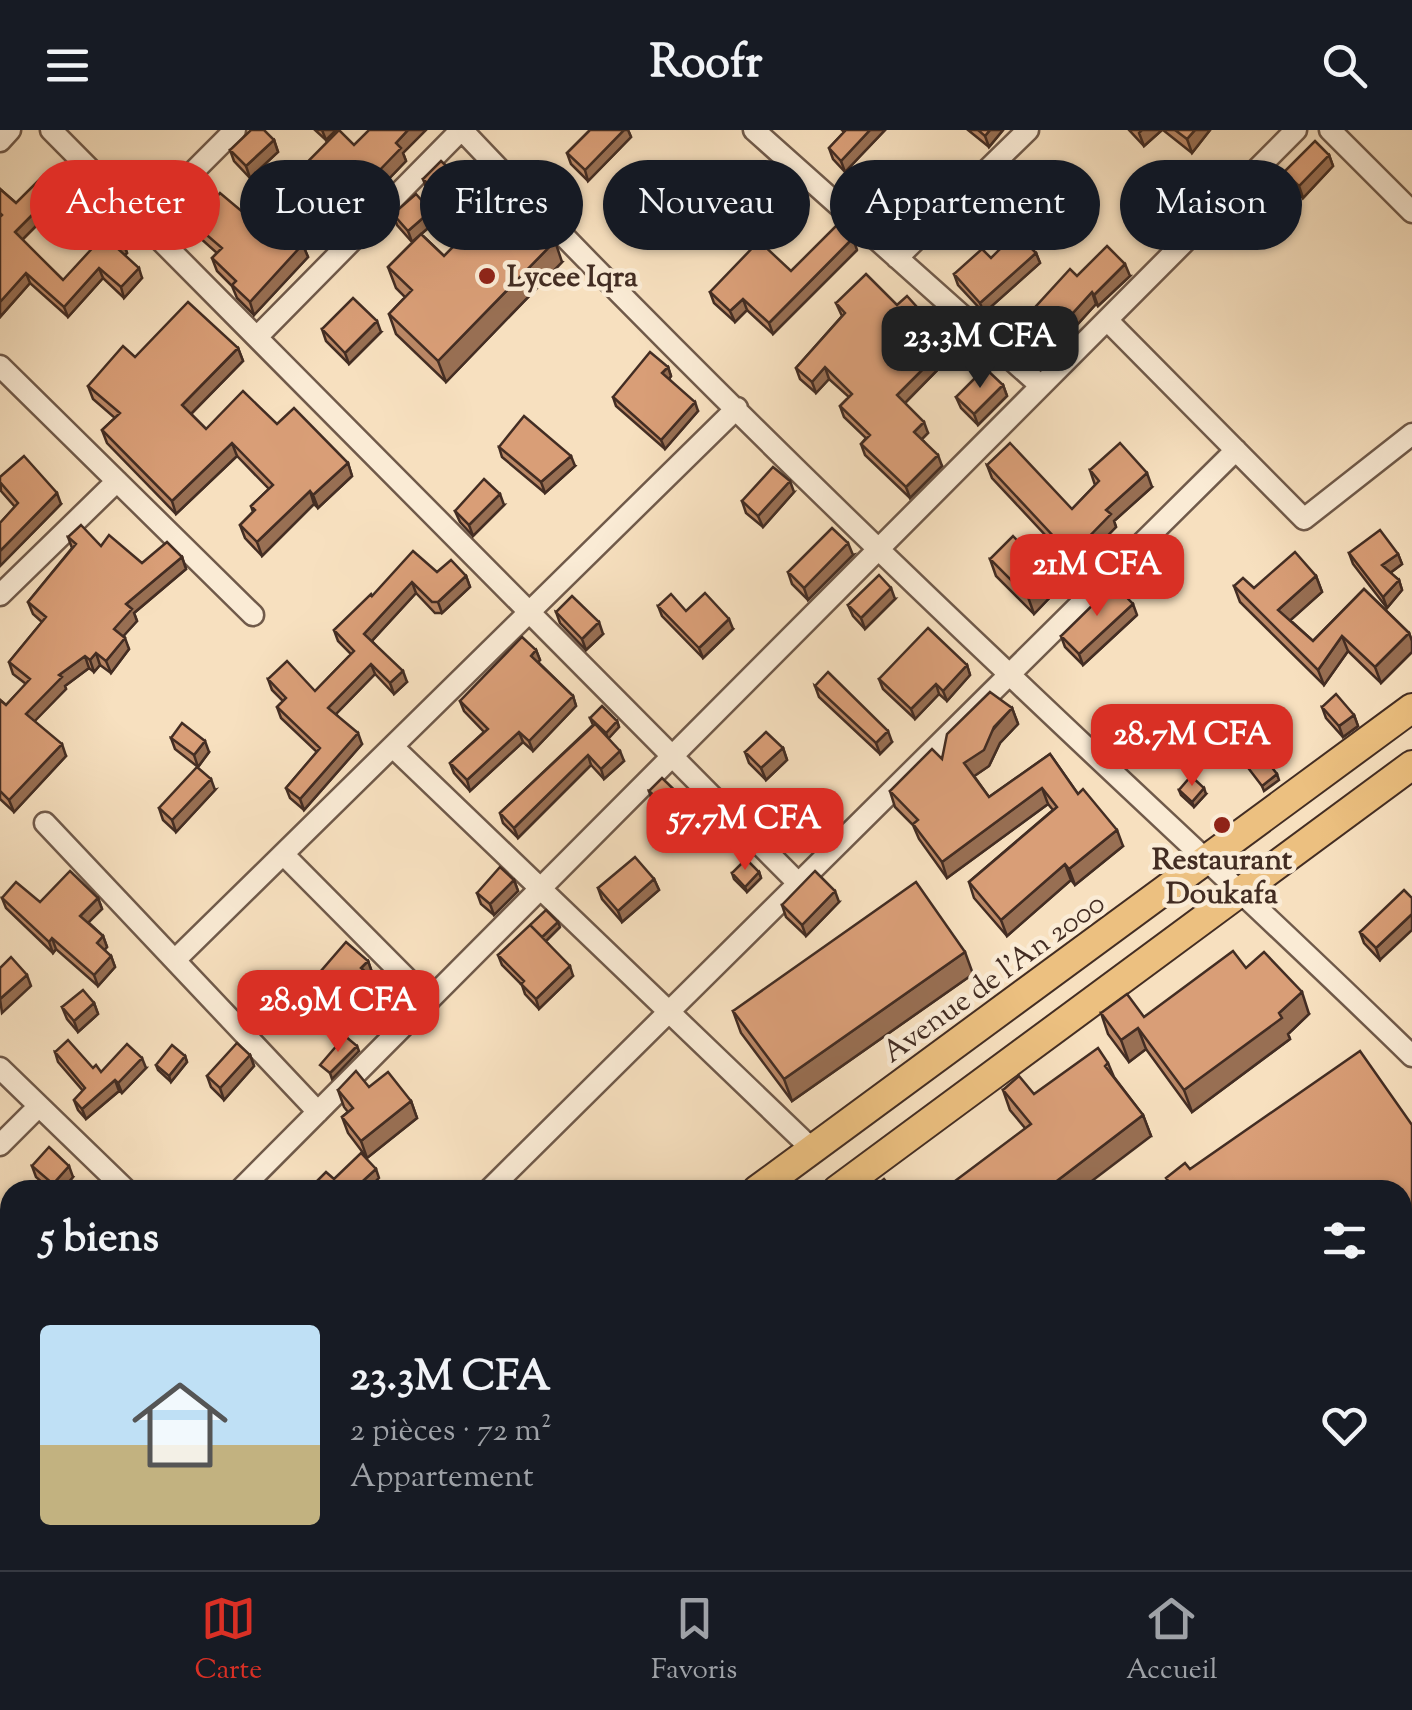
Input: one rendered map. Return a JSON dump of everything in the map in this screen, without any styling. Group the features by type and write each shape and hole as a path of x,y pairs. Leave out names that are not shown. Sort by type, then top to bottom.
{"main road":[{"name":"Avenue de l'An 2000","path":"771,1180 1412,708"},
{"path":"851,1180 1410,770"}],"street":[{"path":"0,140 10,130"},
{"path":"51,130 81,160"},
{"path":"204,160 234,130"},
{"path":"257,337 461,130 596,271 1009,674 1412,1056"},
{"path":"754,130 1041,386"},
{"path":"897,258 1028,130"},
{"path":"250,1180 1296,130"},
{"path":"1330,130 1412,212"},
{"path":"171,250 797,882"},
{"path":"1107,320 1304,519 1412,434"},
{"path":"0,366 253,615"},
{"path":"174,960 737,408"},
{"path":"499,1180 1236,450"},
{"path":"0,595 117,480"},
{"path":"393,747 813,1150"},
{"path":"45,823 318,1112"},
{"path":"283,854 429,1001"},
{"path":"0,1068 116,1180"},
{"path":"0,1145 39,1106"}],"building":[{"path":"251,130 264,130 274,140 252,160 240,160 230,150"},
{"path":"339,130 354,145 369,130 408,130 396,143 401,148 389,160 309,160"},
{"path":"590,130 624,130 585,170 583,160 574,160 567,153"},
{"path":"846,130 870,130 842,160 829,148"},
{"path":"1175,130 1195,130 1187,139"},
{"path":"1315,141 1329,155 1302,183 1302,160 1296,160"},
{"path":"0,189 16,203 30,189 30,217 15,232 63,280 91,250 119,250 139,268 121,287 99,268 64,307 26,273 0,302"},
{"path":"220,193 240,210 240,250 298,250 250,302 232,285 236,281 212,258 222,248"},
{"path":"416,194 420,199 420,221 408,231 400,222 400,208"},
{"path":"830,232 830,250 841,250 769,323 743,299 730,311 710,292 750,250 769,250 791,271"},
{"path":"420,235 420,250 438,250 444,256 450,250 546,250 438,361 389,314 412,290 388,267"},
{"path":"1107,246 1125,264 1094,295 1092,292 1052,336 1028,315 1070,269 1077,276"},
{"path":"981,250 991,258 999,250 1036,253 980,303 954,274"},
{"path":"866,274 897,305 907,296 936,328 944,321 957,335 897,395 924,422 914,432 938,455 906,487 861,444 870,435 840,406 852,394 825,367 812,382 796,368 845,313 836,303"},
{"path":"353,298 377,321 345,353 322,329"},
{"path":"188,302 238,348 182,405 206,429 243,391 277,424 294,408 348,463 313,495 310,491 257,542 240,525 255,510 251,506 273,485 232,443 172,501 102,430 120,413 88,386 123,346 135,357"},
{"path":"650,352 668,367 662,373 695,402 661,440 613,397"},
{"path":"985,368 1003,385 974,414 956,397"},
{"path":"524,416 571,456 541,482 499,447"},
{"path":"1010,443 1072,509 1099,481 1090,470 1120,443 1147,473 1106,510 1111,514 1071,555 987,465"},
{"path":"24,456 57,493 0,551 0,523 18,503 0,477"},
{"path":"773,467 790,481 758,516 742,501"},
{"path":"484,479 500,494 469,525 455,511"},
{"path":"81,525 101,546 109,535 142,563 167,542 182,557 126,604 132,609 114,629 125,638 106,661 96,653 90,660 85,656 59,675 62,677 26,714 62,744 9,800 0,791 0,700 6,705 30,679 9,662 46,617 28,602 76,544 68,537"},
{"path":"832,528 848,543 804,588 788,572"},
{"path":"1380,530 1398,554 1382,565 1399,580 1383,597 1349,553"},
{"path":"1013,536 1050,575 1028,597 990,559"},
{"path":"413,551 437,572 451,560 466,576 438,602 432,602 412,582 364,634 403,671 390,683 371,664 328,708 358,733 300,799 286,788 320,748 277,707 286,698 268,679 287,661 315,691 354,651 334,630"},
{"path":"1295,552 1316,576 1278,610 1313,641 1364,589 1409,633 1375,667 1342,636 1318,670 1234,586 1243,578 1254,588"},
{"path":"879,575 891,588 861,618 848,605"},
{"path":"1114,584 1133,604 1079,654 1061,636"},
{"path":"705,593 729,619 699,648 658,606 671,594 686,611"},
{"path":"572,596 599,622 582,639 556,612"},
{"path":"928,628 967,665 943,691 936,684 911,709 879,679"},
{"path":"522,637 536,650 531,656 573,696 529,741 519,732 467,780 450,763 488,729 460,701"},
{"path":"828,672 888,731 876,743 815,686"},
{"path":"990,692 1012,708 994,727 984,750 964,763 989,797 1050,754 1078,794 1083,789 1117,830 1069,869 1065,864 1001,920 969,882 1057,807 1042,788 942,862 913,824 918,820 890,791 932,749 942,759 947,734"},
{"path":"1336,694 1354,715 1339,726 1322,707"},
{"path":"602,706 617,721 606,733 590,718"},
{"path":"182,723 205,741 194,755 171,738"},
{"path":"595,724 620,751 601,769 588,755 514,828 500,813"},
{"path":"766,732 783,748 761,768 745,752"},
{"path":"1264,757 1277,774 1262,786 1249,769"},
{"path":"197,767 211,779 172,820 159,808"},
{"path":"1191,776 1204,788 1192,802 1179,790"},
{"path":"662,778 689,804 677,817 649,791"},
{"path":"635,857 654,879 618,911 598,888"},
{"path":"746,859 759,872 745,887 732,873"},
{"path":"500,867 514,880 490,904 477,893"},
{"path":"70,871 98,898 80,916 103,936 97,943 111,956 94,975 52,938 49,942 2,898 16,882 40,902"},
{"path":"815,871 835,891 802,925 782,905"},
{"path":"916,882 965,952 784,1079 733,1011"},
{"path":"1404,890 1412,898 1412,914 1376,948 1360,932"},
{"path":"546,910 558,922 542,937 530,925"},
{"path":"530,925 570,966 536,999 498,955"},
{"path":"346,942 368,961 361,968 369,975 340,1014 308,986"},
{"path":"1233,951 1246,968 1264,952 1302,992 1279,1013 1282,1018 1184,1090 1138,1028 1121,1040 1101,1013 1127,994 1144,1017"},
{"path":"11,957 27,975 0,999 0,968"},
{"path":"83,990 94,1003 74,1021 62,1007"},
{"path":"345,1036 357,1046 330,1073 320,1065"},
{"path":"68,1040 101,1072 127,1044 142,1058 118,1083 115,1080 82,1109 74,1100 85,1088 55,1052"},
{"path":"237,1043 250,1055 220,1088 207,1076"},
{"path":"172,1045 185,1056 169,1076 156,1065"},
{"path":"1098,1048 1108,1063 1105,1066 1143,1115 1058,1180 956,1180 1031,1124 1003,1090 1019,1076 1034,1094"},
{"path":"1360,1051 1412,1125 1412,1180 1166,1178 1185,1163 1190,1169"},
{"path":"356,1071 369,1087 388,1072 411,1101 361,1141 342,1117 353,1108 338,1090"},
{"path":"49,1147 69,1166 57,1180 48,1180 32,1166"},
{"path":"361,1153 376,1169 364,1180 318,1180 326,1172 334,1179"}],"place":[{"name":"Lycee Iqra","path":"487,276"},
{"name":"Restaurant Doukafa","path":"1222,825"}]}
